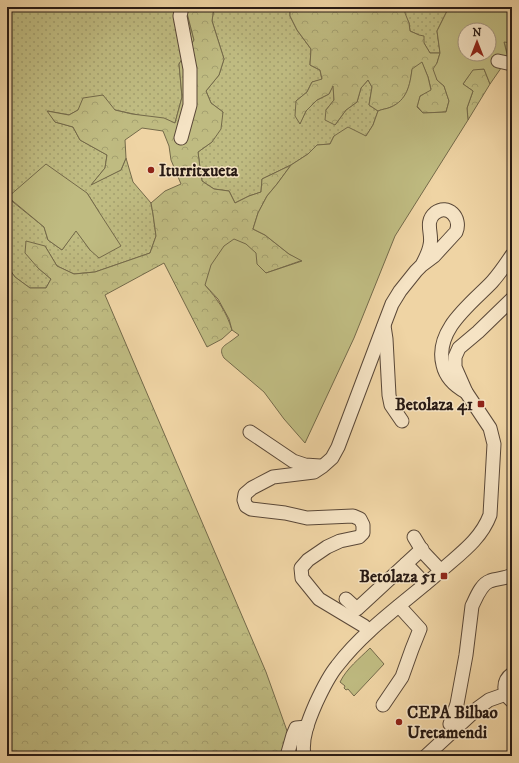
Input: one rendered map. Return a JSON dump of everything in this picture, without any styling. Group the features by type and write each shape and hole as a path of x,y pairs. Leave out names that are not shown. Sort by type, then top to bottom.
{"street":[{"path":"181,138 190,105 190,68 180,16 182,7"},
{"path":"498,61 512,64"},
{"path":"466,392 458,388 446,374 441,352 443,343 447,332 457,318 492,281 512,255"},
{"path":"369,631 364,626 319,599 302,578 301,568 308,560 327,547 340,541 359,537 363,533 363,525 360,519 352,516 307,518 285,513 251,509 246,506 244,500 245,494 252,488 273,477 314,472 332,458 338,447 392,304 408,279 422,265"},
{"path":"304,756 304,739 307,727 324,686 336,666 369,631 441,571 473,542 486,524 490,515 494,444 490,428 466,392 455,367 455,357 459,348 512,299"},
{"path":"384,324 389,395 391,405 402,421"},
{"path":"250,432 293,462 305,465 323,466"},
{"path":"414,536 423,552 441,571"},
{"path":"346,599 357,609 422,549"},
{"path":"406,564 425,584"},
{"path":"454,729 450,724 457,704 466,654 472,606 484,585 489,581 507,578 512,575"},
{"path":"383,705 402,677 420,629 399,606"},
{"path":"426,756 454,729 489,700 509,698 504,686 506,680 512,674"},
{"path":"287,756 296,728 307,727"}],"green space":[{"path":"7,7 189,7 187,13 194,40 179,64 182,97 175,123 115,110 78,110 69,115 48,111 55,122 73,127 80,140 107,155 105,168 92,184 121,170 126,158 133,182 151,203 156,236 150,253 95,272 74,274 57,266 45,246 38,268 51,279 46,288 30,288 15,277 7,266","holes":["87,193 99,212 90,250 76,230 62,250 48,240 44,227 8,198"]},
{"path":"189,7 214,7 212,21 224,59 219,75 206,91 211,103 223,112 221,129 212,142 198,152 202,181 214,189 229,191 235,203 261,192 262,179 291,165 267,196 258,213 253,229 265,235 289,254 303,260 266,273 257,264 205,285 221,306 232,330 222,339 207,347 164,263 105,295 266,672 296,756 7,756 7,266 15,277 30,288 46,288 51,279 38,268 25,253 26,241 45,246 57,266 74,274 95,272 150,253 156,236 151,203 165,191 181,184 171,160 169,146 163,131 142,128 125,140 126,158 121,170 91,185 105,168 107,155 80,140 73,127 55,122 47,111 69,115 78,110 83,98 103,95 115,110 132,114 164,118 175,123 182,97 179,64 194,40 187,13"},
{"path":"214,7 290,7 290,16 297,30 311,49 310,65 320,70 322,80 312,82 307,92 296,101 300,123 306,111 317,100 329,94 333,85 334,100 326,110 335,125 346,110 357,102 361,88 368,80 372,87 369,105 378,111 373,125 366,136 334,136 330,144 317,145 308,154 291,165 262,179 261,192 235,203 229,191 214,189 202,181 198,152 212,142 223,112 211,103 206,91 219,75 224,59 212,21"},
{"path":"290,7 405,7 405,13 410,31 424,36 424,43 430,53 440,53 437,63 437,80 444,86 449,101 446,112 423,113 417,106 420,96 431,89 422,63 412,70 409,87 401,101 391,107 378,111 369,105 372,87 368,80 361,88 357,102 346,110 335,125 325,120 326,110 334,100 333,86 329,94 317,100 306,111 300,124 295,116 296,101 307,92 312,82 322,79 320,70 310,65 311,49 297,30 290,16"},
{"path":"405,7 449,7 437,31 440,53 430,53 419,35 410,31 409,23 404,13"},
{"path":"449,7 512,7 512,43 504,42 508,58 490,84 484,69 473,70 463,84 473,91 467,108 468,120 395,236 354,338 305,443 284,419 264,392 222,355 222,350 226,344 239,335 232,330 229,319 218,299 205,285 211,265 224,246 234,239 246,244 256,253 257,264 266,273 302,261 289,254 265,235 253,229 258,213 267,196 291,165 308,154 317,145 330,144 334,136 348,127 366,136 373,125 378,111 389,108 401,100 409,86 412,69 422,62 431,90 420,96 417,107 423,113 446,112 449,101 444,86 437,80 433,69 437,63 440,53 437,31"},
{"path":"504,41 512,43 512,52 508,58"},
{"path":"473,69 484,69 490,84 468,120 467,108 473,91 463,84"},
{"path":"46,164 87,193 121,246 99,258 90,250 76,231 62,250 48,240 44,227 8,197"},
{"path":"370,648 384,664 354,696 348,689 346,690 344,688 345,686 340,682 350,668"}],"place":[{"name":"Iturritxueta","path":"151,170"},
{"name":"Betolaza 41","path":"481,404"},
{"name":"Betolaza 51","path":"444,576"},
{"name":"CEPA Bilbao Uretamendi","path":"399,722"}]}
